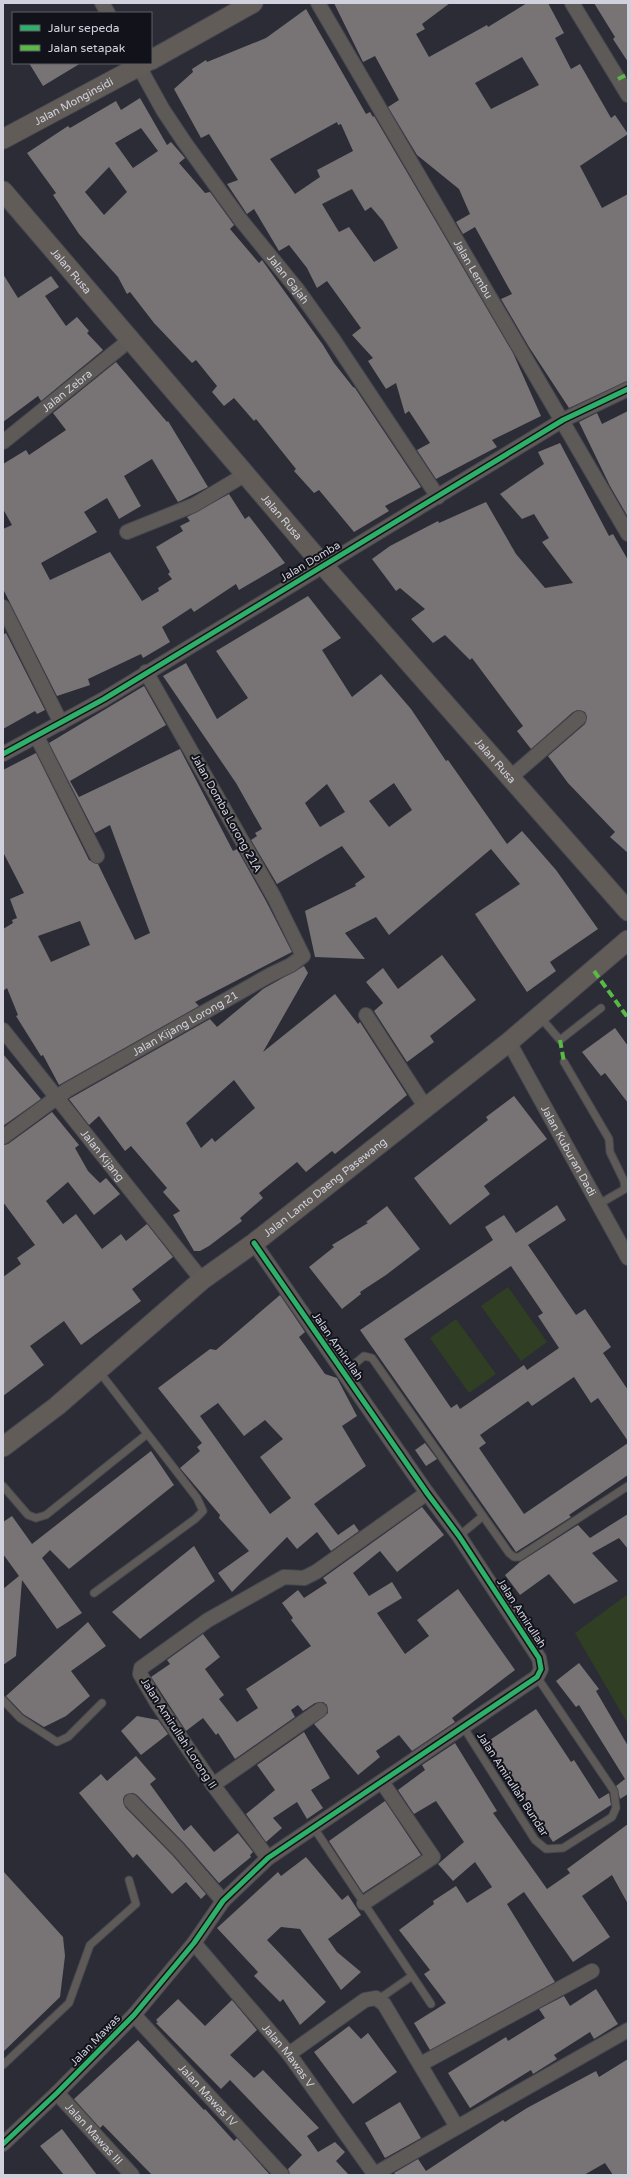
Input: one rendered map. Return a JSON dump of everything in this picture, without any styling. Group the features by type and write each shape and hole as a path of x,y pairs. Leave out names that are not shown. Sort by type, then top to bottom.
{"main road":[{"name":"Jalan Monginsidi","path":"152,58 253,3"},
{"name":"Jalan Monginsidi","path":"3,139 141,64"},
{"name":"Jalan Rusa","path":"3,191 323,564 628,911"},
{"name":"Jalan Lanto Daeng Pasewang","path":"3,1447 58,1406 202,1280 254,1243 509,1042 628,940"}],"street":[{"path":"102,3 107,12"},
{"name":"Jalan Lembu","path":"318,3 563,420 628,534"},
{"path":"572,3 623,77 628,96"},
{"name":"Jalan Gajah","path":"143,64 172,123 240,219 297,289 333,339 438,497"},
{"name":"Jalan Zebra","path":"3,442 131,339"},
{"name":"Jalan Domba","path":"3,754 61,723 323,564 438,497 563,420 628,389"},
{"path":"127,532 194,505 246,474"},
{"path":"3,607 61,723"},
{"name":"Jalan Domba Lorong 21A","path":"146,672 274,897 303,956"},
{"path":"511,777 579,718"},
{"path":"36,737 97,856"},
{"name":"Jalan Kijang Lorong 21","path":"3,1137 61,1093 264,978 291,965 303,956"},
{"path":"366,1015 426,1108"},
{"name":"Jalan Kijang","path":"3,1030 61,1093 202,1280"},
{"name":"Jalan Kuburan Dadi","path":"509,1042 628,1258"},
{"name":"Jalan Amirullah","path":"254,1243 427,1493 459,1536 540,1658 541,1669 537,1677"},
{"name":"Jalan Amirullah Lorong II","path":"268,1858 213,1785 157,1703 140,1674 141,1668 208,1620 284,1577 304,1578 316,1572 427,1493"},
{"path":"194,1943 223,1901 268,1858 464,1728 537,1677"},
{"path":"213,1785 320,1710"},
{"path":"364,1903 433,1857 382,1782"},
{"path":"131,1801 179,1850 223,1901"},
{"name":"Jalan Mawas","path":"3,2144 58,2093 134,2015 194,1943"},
{"name":"Jalan Mawas V","path":"194,1943 289,2054 375,2174"},
{"path":"421,2064 592,1971"},
{"path":"289,2054 365,2000 373,1997 379,1999 421,2064 457,2127"},
{"name":"Jalan Mawas IV","path":"134,2015 282,2175"},
{"path":"375,2174 628,2030"},
{"name":"Jalan Mawas III","path":"58,2093 132,2175"}],"lane":[{"path":"540,1016 560,1040 600,1008"},
{"path":"564,1062 609,1139 610,1152 624,1181 625,1189 598,1204"},
{"path":"344,1373 364,1356 372,1358 509,1553 514,1557 519,1557 628,1486"},
{"path":"94,1593 195,1519 203,1511 197,1498 98,1370"},
{"path":"3,1486 28,1515 36,1518 46,1515 147,1434"},
{"path":"459,1536 483,1516"},
{"name":"Jalan Amirullah Bundar","path":"464,1728 535,1840 546,1849 564,1848 612,1817 616,1808 614,1791 537,1677"},
{"path":"3,1700 20,1718 57,1742 68,1737 102,1703"},
{"path":"314,1828 431,2004"},
{"path":"3,2065 69,2002 90,1945 136,1904 128,1880"},
{"path":"379,1999 412,1976"}],"green space":[{"path":"508,1287 547,1342 521,1361 481,1306"},
{"path":"456,1319 496,1374 469,1393 430,1338"},
{"path":"628,1594 628,1724 575,1633"}],"building":[{"path":"334,3 450,3 422,24 425,29 416,34 429,57 487,25 488,27 527,3 548,3 564,33 555,38 571,69 580,64 611,118 615,115 628,134 580,166 602,208 628,194 628,381 569,408 529,347 501,299 512,294 475,227 463,234 456,222 470,214 459,189 417,155 388,107 399,100 375,56 363,62","holes":["522,57 539,85 491,109 475,83"]},
{"path":"594,3 628,3 628,62 613,39 615,37"},
{"path":"306,9 366,114 370,112 373,117 374,116 513,353 541,416 492,440 497,447 436,479 417,450 430,443 409,411 405,414 396,383 386,389 368,361 373,358 352,335 361,328 327,281 317,288 307,268 289,245 279,251 254,209 247,214 227,184 238,180 209,134 201,138 174,89 193,72 192,69 206,60 207,62 266,38","holes":["337,122 338,125 341,124 353,151 317,170 320,177 295,194 270,159","352,189 365,211 371,207 383,221 398,248 374,262 349,227 339,232 322,204"]},
{"path":"30,64 79,64 43,86"},
{"path":"140,98 167,145 171,142 185,158 179,163 205,193 210,192 234,225 230,229 259,263 262,260 323,345 334,363 355,388 421,487 385,506 389,511 354,532 319,490 314,493 294,471 296,469 256,419 254,421 234,398 224,406 212,392 217,386 196,360 192,363 154,323 130,292 127,294 118,277 79,234 53,195 56,193 27,153 68,126 70,128 116,101 121,110","holes":["141,128 158,151 133,168 115,143","109,167 127,192 104,215 85,192"]},
{"path":"3,274 18,298 51,276 59,287 45,296 66,326 77,317 89,331 87,333 103,350 41,401 38,396 3,422"},
{"path":"116,362 167,422 168,421 208,487 178,502 152,459 124,476 141,506 119,519 107,498 84,512 97,532 41,563 50,580 110,552 142,601 159,591 158,588 172,579 168,574 170,572 156,547 183,531 180,526 190,521 187,517 229,494 245,519 249,516 285,563 239,590 236,584 194,612 191,608 162,627 170,642 143,658 141,654 88,679 90,685 57,696 3,589 3,529 12,525 3,509 3,464 26,450 29,455 66,430 53,413"},
{"path":"628,411 628,517 610,486 579,422 597,413 602,424"},
{"path":"560,443 609,536 613,534 628,560 628,853 610,837 615,832 568,783 548,756 585,724 587,717 585,712 578,710 573,712 531,749 517,731 523,726 472,658 470,660 445,635 433,643 411,619 425,609 400,588 396,591 372,559 390,546 438,521 439,523 486,502 516,554 545,588 573,583 542,542 549,538 534,514 522,519 500,494 544,464 538,452"},
{"path":"308,596 341,638 322,650 352,697 381,674 411,709 446,761 448,760 507,844 522,831 556,870 598,929 550,962 556,971 527,992 475,914 520,884 491,849 389,935 376,917 345,933 365,959 315,957 305,911 356,886 355,884 365,877 342,846 277,884 251,840 257,836 255,833 262,829 236,783 163,676 186,663 217,719 248,698 216,651","holes":["394,783 412,810 389,827 369,801","327,784 345,812 320,827 305,803"]},
{"path":"6,633 45,710 37,714 35,711 3,729 3,635"},
{"path":"144,686 166,725 70,781 79,797 180,749 233,851 237,849 292,952 195,1002 199,1006 59,1085 43,1055 41,1056 16,1016 18,1015 7,988 3,991 3,929 13,923 12,920 17,918 10,899 24,893 3,852 3,770 36,753 89,860 98,864 135,940 150,933 110,825 95,833 49,743","holes":["80,921 90,945 51,962 38,936"]},
{"path":"442,955 476,1000 430,1036 434,1042 407,1062 374,1011 383,1003 366,982 383,968 398,989"},
{"path":"304,966 308,973 263,1052 335,994 358,1024 360,1022 407,1095 335,1154 332,1151 306,1172 297,1162 259,1193 263,1198 240,1218 242,1221 209,1246 200,1251 194,1251 173,1215 180,1211 163,1192 167,1188 131,1146 125,1151 99,1116 89,1125 69,1099 210,1019 217,1027 263,989","holes":["234,1080 255,1108 215,1142 212,1138 201,1148 186,1123"]},
{"path":"615,1028 628,1046 628,1103 605,1073 601,1076 582,1052"},
{"path":"3,1054 41,1099 3,1126"},
{"path":"514,1096 547,1139 484,1186 490,1194 450,1225 414,1178 488,1120 486,1117"},
{"path":"52,1112 79,1145 75,1148 88,1171 100,1183 106,1178 120,1194 94,1215 68,1182 46,1201 63,1224 76,1214 102,1249 121,1234 126,1241 147,1224 173,1257 132,1289 141,1301 81,1345 64,1321 30,1346 44,1365 3,1396 3,1277 21,1264 17,1258 35,1245 3,1202 3,1145 8,1144"},
{"path":"557,1205 566,1220 528,1245 576,1315 585,1309 611,1347 603,1353 628,1390 628,1441 598,1398 591,1403 574,1377 532,1406 528,1401 480,1435 486,1443 479,1448 524,1514 628,1443 628,1475 569,1515 571,1517 516,1552 360,1330 493,1240 485,1227 504,1215 516,1233","holes":["511,1266 543,1313 538,1316 559,1348 527,1370 524,1365 460,1409 457,1404 451,1408 404,1339"]},
{"path":"387,1206 420,1249 386,1275 360,1292 361,1294 342,1309 309,1267 334,1247 332,1245 368,1223 366,1222"},
{"path":"280,1295 305,1332 299,1337 325,1374 337,1378 357,1416 342,1426 366,1466 314,1504 338,1535 354,1524 359,1531 331,1551 317,1532 297,1549 287,1537 232,1592 218,1573 249,1551 219,1518 220,1515 180,1468 200,1451 197,1447 202,1443 158,1388 210,1349 216,1350","holes":["218,1403 244,1436 265,1420 283,1439 260,1457 291,1498 270,1514 200,1416"]},
{"path":"425,1443 437,1459 426,1466 415,1450"},
{"path":"151,1451 174,1485 69,1569 50,1550 42,1558 82,1613 57,1629 22,1580 16,1656 3,1665 3,1589 19,1576 3,1554 3,1522 12,1516 32,1544"},
{"path":"422,1507 444,1535 397,1572 380,1551 353,1573 369,1596 392,1582 402,1598 377,1613 405,1654 429,1636 417,1620 458,1589 515,1670 452,1718 455,1722 412,1751 399,1735 376,1751 380,1757 358,1775 314,1724 328,1713 327,1705 323,1702 315,1703 303,1711 298,1705 291,1710 295,1717 235,1759 218,1733 216,1735 203,1718 186,1731 151,1677 170,1664 167,1660 203,1634 220,1657 205,1669 224,1695 219,1699 237,1722 258,1708 246,1689 311,1646 291,1620 293,1618 282,1603 298,1590 304,1598 327,1583 323,1578"},
{"path":"628,1514 628,1549 619,1538 592,1553 618,1581 574,1604 549,1574 520,1595 505,1575 520,1562 578,1525 590,1538"},
{"path":"194,1546 215,1581 140,1639 112,1612"},
{"path":"88,1622 106,1646 71,1671 90,1696 66,1716 44,1727 23,1714 6,1696"},
{"path":"579,1663 599,1689 596,1691 628,1746 628,1794 620,1799 616,1786 625,1779 579,1705 576,1707 556,1681"},
{"path":"536,1709 571,1762 574,1760 599,1799 609,1793 611,1805 553,1842 487,1742"},
{"path":"137,1716 158,1720 168,1734 141,1755 121,1731"},
{"path":"304,1732 330,1778 311,1790 323,1808 307,1819 297,1802 273,1818 282,1828 266,1842 246,1814 275,1790 257,1765"},
{"path":"455,1743 497,1811 493,1813 547,1889 570,1873 567,1869 628,1824 628,1904 612,1875 582,1896 610,1937 573,1962 524,1892 507,1904 555,1982 430,2050 414,2023 446,2003 424,1974 430,1970 399,1930 434,1904 433,1901 456,1886 467,1903 492,1887 475,1862 453,1881 438,1864 464,1842 436,1801 414,1814 398,1790 425,1770 422,1765"},
{"path":"136,1756 156,1779 150,1784 184,1831 191,1825 214,1852 238,1833 253,1852 250,1855 251,1857 219,1883 185,1844 137,1795 133,1793 125,1795 123,1799 125,1807 173,1856 206,1894 201,1899 186,1882 172,1894 137,1854 133,1858 79,1793 101,1774 107,1781"},
{"path":"385,1801 421,1855 363,1893 329,1841"},
{"path":"306,1857 342,1900 348,1895 361,1915 328,1939 337,1952 361,1972 341,1990 300,1929 281,1927 267,1940 326,2002 300,2025 283,1999 280,2002 254,1976 258,1972 217,1928 278,1872 281,1876"},
{"path":"3,1871 63,1937 65,1956 60,1997 3,2052"},
{"path":"596,1989 618,2024 594,2039 590,2032 554,2055 557,2059 533,2074 531,2070 470,2108 448,2073 506,2037 508,2041 545,2018 539,2009 564,1996 570,2006"},
{"path":"178,1999 205,2026 232,2000 257,2030 230,2055 254,2078 263,2070 319,2128 307,2136 318,2152 335,2142 345,2152 336,2161 349,2175 290,2175 288,2169 302,2155 230,2080 221,2089 156,2023 158,2022 156,2020"},
{"path":"349,2026 361,2039 368,2033 397,2072 353,2104 314,2052"},
{"path":"138,2040 234,2141 237,2138 270,2175 152,2175 103,2125 100,2128 74,2099"},
{"path":"628,2059 628,2175 613,2175 605,2163 584,2175 396,2175 394,2173 418,2159 426,2171 503,2120 505,2122 527,2108 596,2071 599,2077"},
{"path":"400,2102 421,2138 385,2158 365,2123"},
{"path":"62,2129 97,2175 64,2175 40,2146"}],"marked path":[{"path":"618,79 628,74"},
{"path":"594,971 628,1018"},
{"path":"560,1040 564,1062"}],"cycle path":[{"path":"3,754 104,699 563,420 628,389"},
{"path":"3,2144 57,2093 134,2015 194,1943 223,1901 268,1858 537,1677 541,1669 539,1658 459,1536 427,1493 254,1243"}]}
